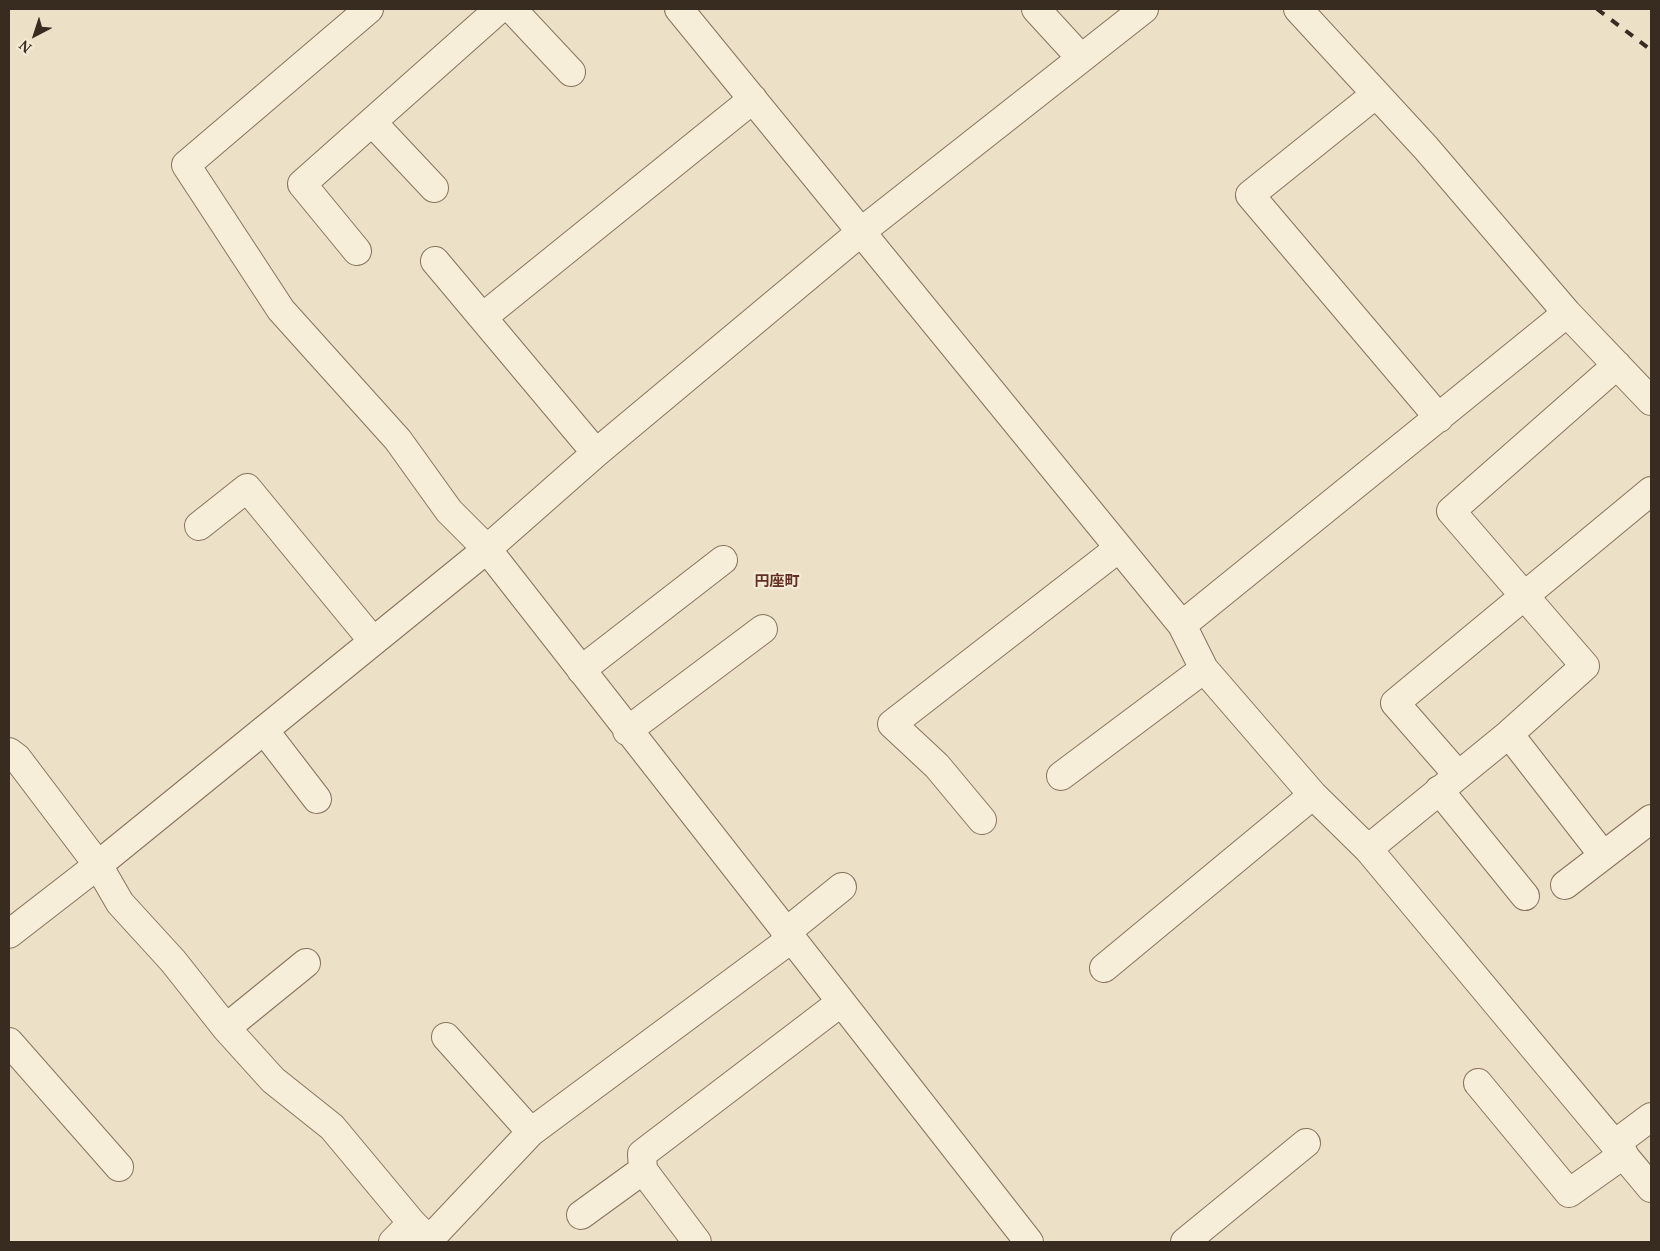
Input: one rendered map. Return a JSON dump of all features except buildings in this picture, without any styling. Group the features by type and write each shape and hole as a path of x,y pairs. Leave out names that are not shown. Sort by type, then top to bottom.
{"street":[{"path":"369,9 186,165 282,310 398,440 450,511 486,549 1029,1242"},
{"path":"357,251 302,184 499,9"},
{"path":"512,9 571,72"},
{"path":"678,9 862,231 1182,625 1204,669 1313,795 1368,849 1620,1148 1651,1188"},
{"path":"1036,9 1080,57"},
{"path":"9,934 98,865 486,549 596,453 862,231 1080,57 1144,9"},
{"path":"1298,9 1376,94 1567,313 1651,401"},
{"path":"1376,94 1250,195 1439,418"},
{"path":"483,317 753,99"},
{"path":"372,122 434,188"},
{"path":"435,261 596,453"},
{"path":"1182,625 1567,313"},
{"path":"1368,849 1509,734 1584,666 1451,511 1617,366"},
{"path":"199,526 246,488 373,641"},
{"path":"1525,896 1394,703 1651,491"},
{"path":"982,820 936,766 892,724 1119,548"},
{"path":"581,670 723,560"},
{"path":"627,731 763,629"},
{"path":"1060,776 1204,669"},
{"path":"264,730 317,799"},
{"path":"1509,734 1603,855"},
{"path":"9,752 17,758 98,865 120,903 173,961 226,1028 273,1080 332,1127 424,1235"},
{"path":"1104,968 1313,795"},
{"path":"1564,885 1651,820"},
{"path":"393,1242 424,1235 531,1132 788,936 842,887"},
{"path":"226,1028 306,963"},
{"path":"697,1242 642,1170 642,1154 840,1003"},
{"path":"446,1037 531,1132"},
{"path":"9,1042 119,1167"},
{"path":"1478,1083 1569,1193 1620,1148 1651,1117"},
{"path":"1185,1242 1306,1143"},
{"path":"581,1215 642,1170"}],"railway":[{"path":"1597,9 1651,50"}],"district":[{"name":"円座町","path":"777,582"}]}
